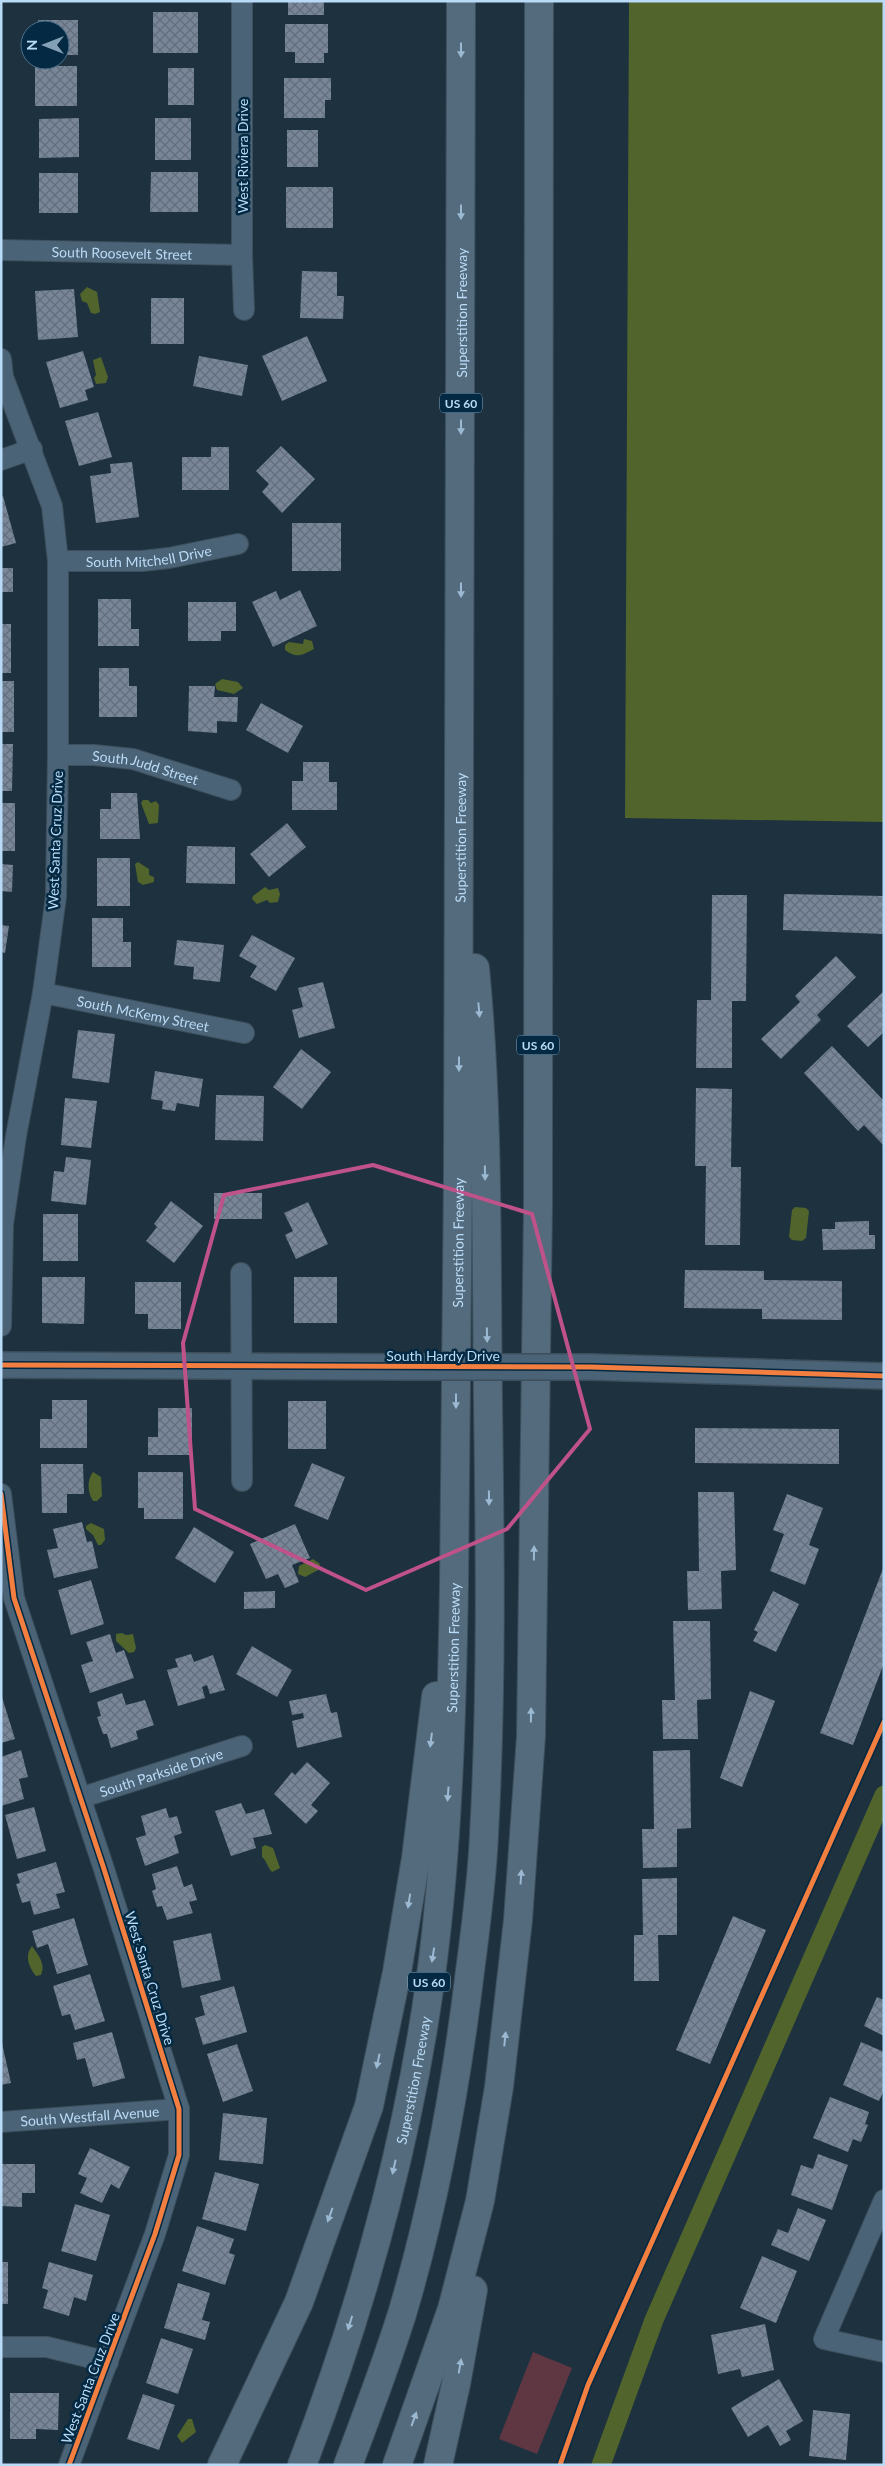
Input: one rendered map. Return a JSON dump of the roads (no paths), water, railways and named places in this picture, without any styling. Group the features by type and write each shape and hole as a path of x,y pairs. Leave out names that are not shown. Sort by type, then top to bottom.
{"highway":[{"name":"Superstition Freeway","path":"302,2465 338,2361 387,2198 406,2116 426,2005 436,1941 444,1859 450,1765 456,1482 461,805 460,1"},
{"name":"US 60","path":"397,2465 452,2309 480,2201 500,2087 518,1920 531,1726 538,1206 539,1"},
{"path":"348,2465 380,2384 424,2231 445,2133 463,2027 484,1838 489,1688 489,1503 484,1085 461,805"},
{"path":"222,2465 299,2302 369,2106 397,1972 416,1858 435,1703 456,1482"},
{"path":"438,2465 456,2384 473,2290 500,2087"}],"street":[{"name":"West Riviera Drive","path":"242,1 242,256 244,310"},
{"name":"South Roosevelt Street","path":"1,250 242,256"},
{"name":"West Santa Cruz Drive","path":"1,359 3,376 52,506 58,562 56,896 43,993 16,1136 3,1224 1,1326"},
{"path":"1,460 32,449"},
{"name":"South Mitchell Drive","path":"58,562 169,558 238,544"},
{"name":"South Judd Street","path":"58,755 94,755 133,760 231,790"},
{"name":"South McKemy Street","path":"43,993 244,1033"},
{"path":"240,1273 242,1481"},
{"name":"South Hardy Drive","path":"1,1365 591,1367 884,1376"},
{"name":"West Santa Cruz Drive","path":"1,1494 14,1598 179,2109 179,2155 155,2234 69,2465"},
{"name":"South Parkside Drive","path":"80,1798 242,1746"},
{"name":"South Westfall Avenue","path":"1,2122 179,2109"},
{"path":"884,2200 824,2339 884,2352"},
{"path":"1,2346 47,2347 108,2362"}],"waterway":[{"path":"601,2465 654,2320 884,1795"}]}
